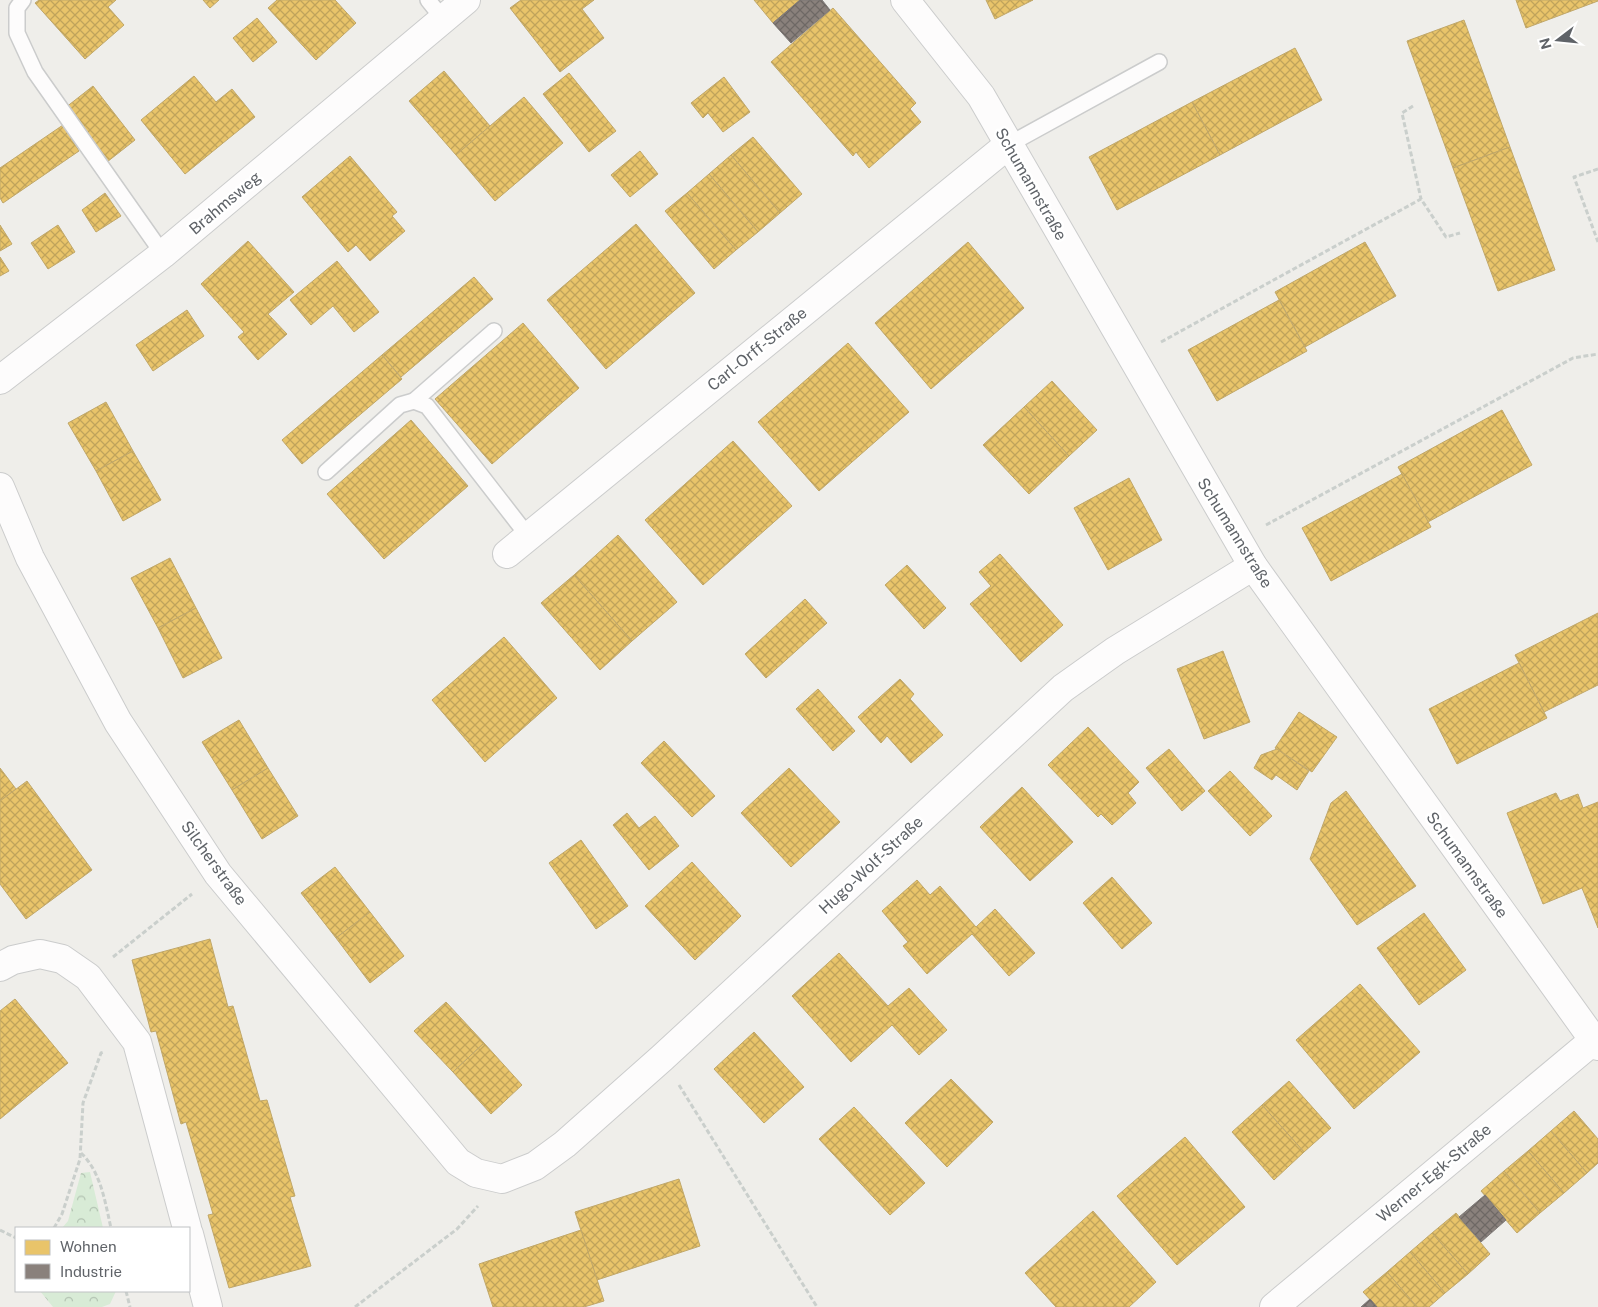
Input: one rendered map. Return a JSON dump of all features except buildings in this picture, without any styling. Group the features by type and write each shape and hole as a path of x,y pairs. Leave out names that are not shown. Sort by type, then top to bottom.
{"street":[{"name":"Brahmsweg","path":"0,380 163,254 436,10 466,0"},
{"name":"Schumannstraße","path":"905,0 981,96 1253,566 1596,1043"},
{"name":"Carl-Orff-Straße","path":"507,554 1008,145"},
{"name":"Silcherstraße","path":"0,487 30,558 118,722 218,874 458,1162 476,1173 502,1179"},
{"name":"Hugo-Wolf-Straße","path":"502,1179 535,1166 565,1144 670,1051 1063,688 1115,651 1253,566"},
{"path":"0,967 13,960 40,954 62,959 88,977 137,1042 187,1227"},
{"name":"Werner-Egk-Straße","path":"1274,1307 1596,1043"},
{"path":"190,1238 208,1307"}],"lane":[{"path":"23,0 17,8 17,33 35,72 163,254"},
{"path":"1008,145 1159,62"},
{"path":"326,472 400,405 414,401 494,331"},
{"path":"414,401 427,406 528,536"}],"path":[{"path":"1413,106 1402,113 1421,199 1446,237 1460,234"},
{"path":"1598,169 1574,177 1598,242"},
{"path":"1154,346 1421,199"},
{"path":"1260,528 1573,358 1598,354"},
{"path":"88,977 194,893"},
{"path":"55,1227 62,1214 81,1153 83,1103 101,1053 137,1042"},
{"path":"676,1080 817,1307"},
{"path":"81,1153 91,1163 103,1193 111,1227"},
{"path":"355,1307 458,1229 483,1200"},
{"path":"0,1230 15,1238"},
{"path":"126,1292 130,1307"}],"green space":[{"path":"90,1172 103,1227 63,1227 68,1221 81,1173"},
{"path":"41,1292 116,1292 110,1304 102,1307 53,1307"}]}
